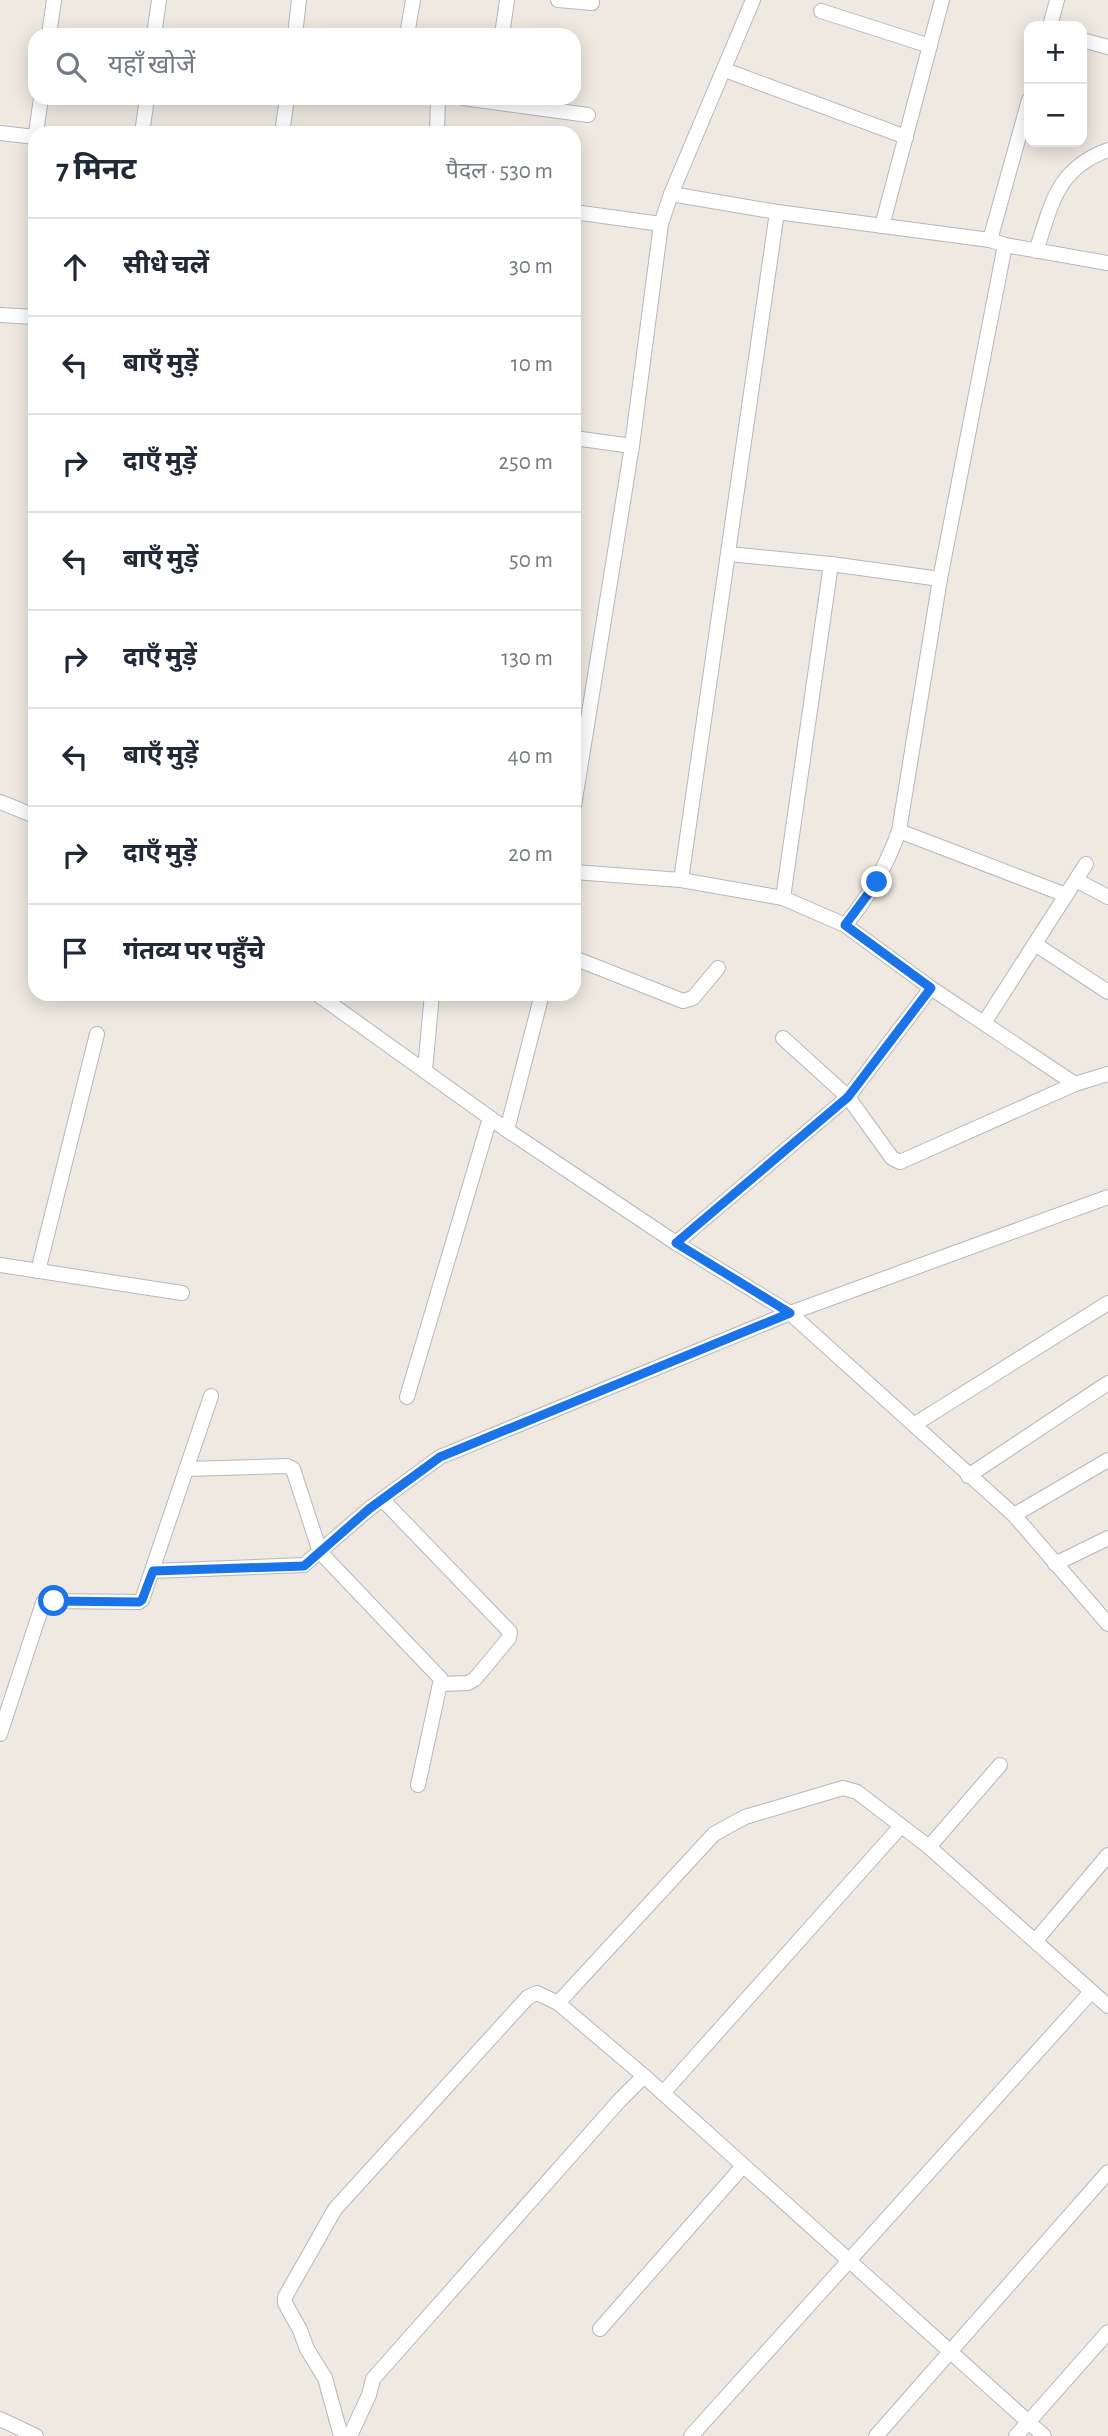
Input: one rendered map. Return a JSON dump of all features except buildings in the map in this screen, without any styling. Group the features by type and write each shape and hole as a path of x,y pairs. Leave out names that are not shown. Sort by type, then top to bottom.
{"street":[{"path":"50,28 54,0"},
{"path":"156,28 159,0"},
{"path":"296,28 299,0"},
{"path":"408,28 413,0"},
{"path":"503,28 507,0"},
{"path":"558,0 592,4"},
{"path":"581,763 632,446 661,224 671,194 753,0"},
{"path":"881,226 942,0"},
{"path":"1052,21 1058,0"},
{"path":"821,12 930,46"},
{"path":"1087,41 1108,47"},
{"path":"725,69 906,137"},
{"path":"37,126 40,105"},
{"path":"143,126 146,105"},
{"path":"283,126 286,105"},
{"path":"437,126 438,105"},
{"path":"523,105 588,115"},
{"path":"990,240 1024,118"},
{"path":"0,133 28,135"},
{"path":"1036,251 1056,191 1064,178 1090,158 1108,150"},
{"path":"671,194 777,212 990,240 1108,263"},
{"path":"681,880 777,212"},
{"path":"581,213 661,224"},
{"path":"845,925 877,882 890,858 899,831 940,579 1005,245"},
{"path":"0,315 28,317"},
{"path":"581,439 632,446"},
{"path":"729,554 940,579"},
{"path":"783,898 831,564"},
{"path":"0,802 28,813"},
{"path":"899,831 1066,895"},
{"path":"984,1023 1087,864"},
{"path":"581,873 681,880 783,898 845,925 931,988 1074,1084"},
{"path":"1076,880 1108,897"},
{"path":"1035,944 1108,992"},
{"path":"581,961 683,1001 693,998 718,968"},
{"path":"676,1243 848,1097 931,988"},
{"path":"327,1001 507,1130 676,1243 790,1313 1014,1515 1108,1624"},
{"path":"425,1070 431,1001"},
{"path":"507,1130 540,1001"},
{"path":"38,1271 97,1034"},
{"path":"783,1038 848,1097 892,1158 900,1162 1074,1084 1108,1074"},
{"path":"407,1398 490,1118"},
{"path":"153,1571 304,1566 382,1499 440,1457 790,1313 1108,1197"},
{"path":"0,1265 182,1293"},
{"path":"915,1424 1108,1303"},
{"path":"968,1476 1108,1383"},
{"path":"0,1734 43,1603 142,1600 211,1396"},
{"path":"1014,1515 1108,1460"},
{"path":"187,1469 290,1467 295,1472 320,1552 438,1674 441,1684 418,1785"},
{"path":"382,1499 510,1632 509,1637 475,1679 468,1683 441,1684"},
{"path":"1055,1564 1108,1538"},
{"path":"929,1847 1000,1765"},
{"path":"558,2003 714,1834 734,1822 843,1788 857,1791 929,1847 1108,2006"},
{"path":"663,2093 901,1826"},
{"path":"1036,1940 1108,1855"},
{"path":"341,2436 325,2378 307,2349 285,2303 285,2297 335,2209 528,1997 537,1993 558,2003 644,2076 1044,2436"},
{"path":"691,2436 1091,1993"},
{"path":"349,2436 367,2400 373,2379 644,2076"},
{"path":"600,2329 743,2166"},
{"path":"876,2436 1108,2172"},
{"path":"1016,2436 1108,2332"},
{"path":"0,2419 36,2436"}],"route":[{"path":"54,1601 139,1602 153,1571 304,1566 369,1509 440,1457 790,1313 676,1243 848,1097 931,988 845,925 865,902 877,882"}]}
